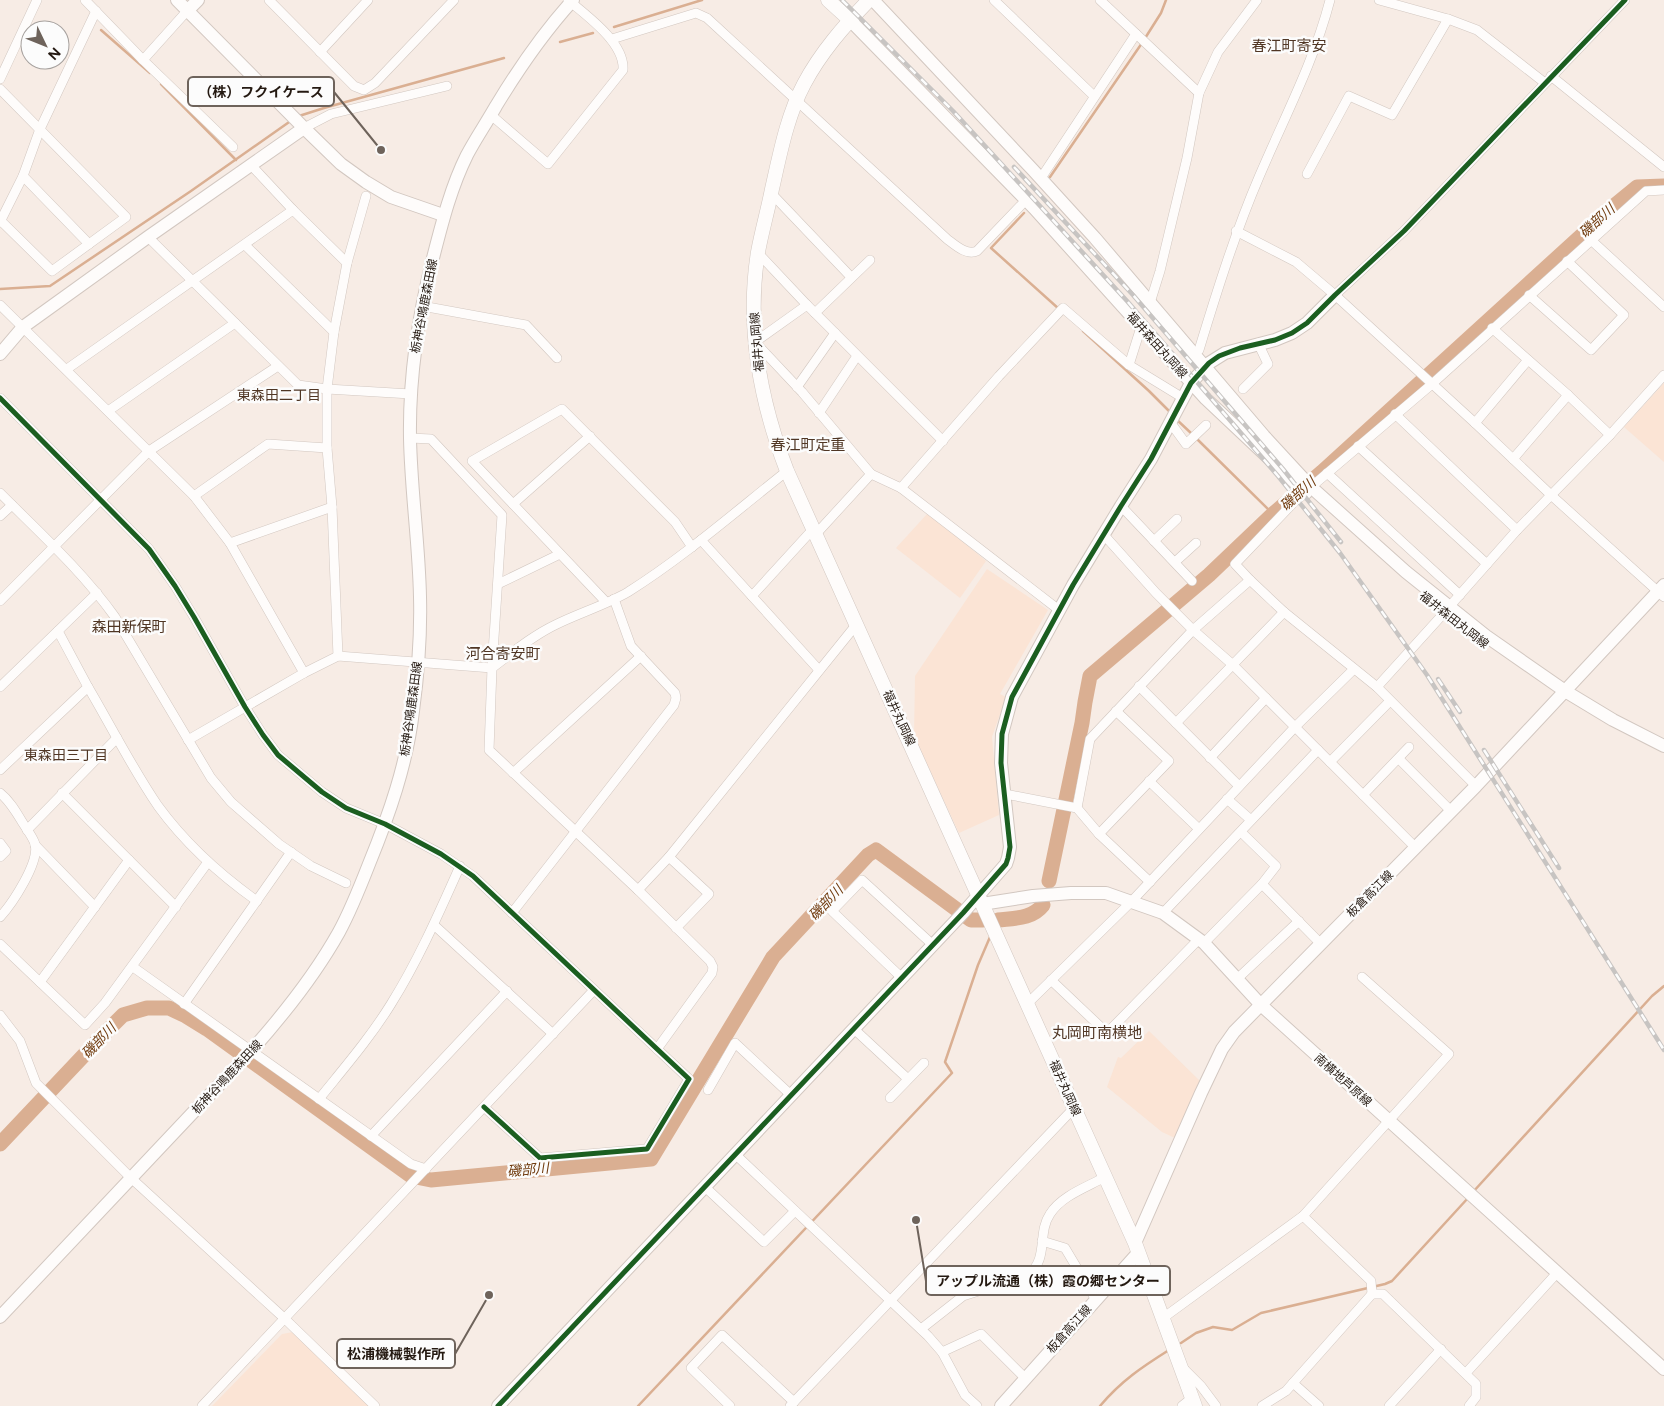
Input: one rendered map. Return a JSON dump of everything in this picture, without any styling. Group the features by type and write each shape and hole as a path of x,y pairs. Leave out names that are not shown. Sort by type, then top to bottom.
{"main road":[{"path":"177,0 341,164 366,182 391,196 444,215"},
{"path":"187,11 198,0"},
{"path":"828,0 850,20"},
{"name":"福井丸岡線","path":"869,0 821,55 797,100 781,148 758,254 754,308 755,342 767,413 787,471 1136,1248 1180,1366 1189,1403"},
{"name":"福井森田丸岡線","path":"873,0 1041,178 1150,302 1305,486"},
{"name":"栃神谷鳴鹿森田線","path":"0,1317 280,1018 313,973 340,931 358,892 386,824 406,756 419,662 420,598 410,438 415,345 422,306 444,215 467,156 526,58 571,1"},
{"name":"福井森田丸岡線","path":"850,20 1026,200 1191,383 1229,422 1379,549 1446,610 1501,656 1548,684 1565,690 1613,720 1664,746"},
{"path":"0,354 23,328 148,236 251,166 302,126"},
{"path":"498,1406 933,945 980,900 1006,864 1010,847 1001,763 1002,734 1012,696 1059,610 1120,506 1151,459 1191,383 1214,359 1225,353 1275,340 1307,324 1335,295"},
{"name":"板倉高江線","path":"1000,1406 1096,1300 1136,1248 1200,1093 1222,1049 1234,1032 1416,848 1565,690 1662,591"},
{"name":"南横地芦原線","path":"980,900 1071,893 1106,893 1163,913 1202,941 1261,1005 1664,1369"}],"street":[{"path":"0,80 37,0"},
{"path":"85,0 143,60 233,147"},
{"path":"320,52 368,0"},
{"path":"274,2 354,86 364,90 375,83 454,0"},
{"path":"994,0 1094,96"},
{"path":"1100,0 1199,93"},
{"path":"1150,302 1160,272 1187,158 1199,93 1218,52 1257,0"},
{"path":"1194,354 1199,350 1236,232 1306,70 1330,0"},
{"path":"1379,0 1448,19 1478,30 1664,167"},
{"path":"1335,295 1404,232 1625,0"},
{"path":"491,115 548,164 624,70 624,63 612,39 571,1"},
{"path":"0,89 40,129 126,217 52,272 0,221 23,176 40,129 96,11"},
{"path":"143,60 187,11"},
{"path":"612,39 696,13 707,18 947,239 966,251 972,253 977,251 1026,200"},
{"path":"1307,174 1349,96 1392,115 1448,19"},
{"path":"1041,178 1136,34"},
{"path":"302,126 331,114 446,86"},
{"path":"251,166 347,263"},
{"path":"23,176 89,244"},
{"path":"1476,786 1377,688 1284,612 1235,564 1295,501 1305,486 1327,473 1432,384 1646,191 1664,190"},
{"path":"771,193 852,277"},
{"path":"338,656 332,507 327,448 327,389 334,332 347,263 366,196"},
{"path":"67,369 194,282 293,210"},
{"path":"1236,232 1296,262 1475,422 1551,495 1662,591"},
{"path":"148,236 298,385 327,389 411,394"},
{"path":"1591,240 1664,307"},
{"path":"245,245 334,332"},
{"path":"758,254 943,441"},
{"path":"815,313 870,260"},
{"path":"1529,295 1591,350 1624,316 1567,261"},
{"path":"0,305 194,496 230,542 304,673"},
{"path":"807,305 755,342 797,387 871,474 901,488 1059,610"},
{"path":"422,306 526,325 557,358"},
{"path":"901,488 999,376 1063,308 1129,365 1183,398"},
{"path":"108,411 234,323"},
{"path":"1129,365 1142,327"},
{"path":"1492,328 1610,435"},
{"path":"797,387 835,333"},
{"path":"1243,389 1268,364 1258,343"},
{"path":"819,413 857,356"},
{"path":"1475,422 1528,360"},
{"path":"0,601 148,451 278,366"},
{"path":"1377,688 1517,530 1610,435 1664,376"},
{"path":"1513,459 1568,395"},
{"path":"0,398 149,549 175,586 245,708 278,755 304,778 346,808 386,824 460,866 689,1079 647,1149 540,1158 484,1107"},
{"path":"512,913 674,705 676,698 675,693 631,646 610,600 560,554 472,461 562,409 675,522 692,546"},
{"path":"1395,414 1517,530"},
{"path":"1170,422 1186,444 1206,425"},
{"path":"513,504 590,436"},
{"path":"410,438 431,438 502,515 492,668 489,750 638,890 710,961 713,967 712,973 657,1049"},
{"path":"194,496 268,444 327,448"},
{"path":"1358,446 1487,564"},
{"path":"188,740 304,673 338,656 492,668 528,641 554,625 633,589 701,540 787,471"},
{"path":"1327,473 1460,595"},
{"path":"752,596 871,474"},
{"path":"0,493 55,547 97,593 115,617 211,778 231,802 279,844 312,866 346,883"},
{"path":"0,516 12,504"},
{"path":"1120,506 1192,581"},
{"path":"230,542 332,507"},
{"path":"1154,541 1177,520"},
{"path":"1104,535 1193,630 1233,665 1416,848"},
{"path":"701,540 819,670"},
{"path":"1175,562 1196,543"},
{"path":"498,584 560,554"},
{"path":"1070,807 1090,739 1193,630 1250,580"},
{"path":"0,687 97,593"},
{"path":"1176,723 1284,612"},
{"path":"638,890 669,857 856,624"},
{"path":"58,631 117,738 158,805 186,840 208,862 234,885 257,901"},
{"path":"513,774 640,656"},
{"path":"1027,1004 1131,902 1295,727 1354,669"},
{"path":"1139,686 1239,786"},
{"path":"0,770 88,687"},
{"path":"1210,758 1266,698"},
{"path":"1330,762 1390,701"},
{"path":"1099,834 1169,761 1116,711"},
{"path":"26,830 117,738"},
{"path":"1363,795 1409,747"},
{"path":"1163,913 1318,750"},
{"path":"1399,759 1451,811"},
{"path":"1149,781 1199,828"},
{"path":"0,793 6,797 35,845 95,907"},
{"path":"62,793 176,907"},
{"path":"1005,794 1070,807 1150,882"},
{"path":"1227,799 1251,820"},
{"path":"1051,980 1107,1033 1262,884 1276,866 1241,832"},
{"path":"0,843 6,851 0,858"},
{"path":"0,917 22,885 33,863 35,845"},
{"path":"184,1004 291,852"},
{"path":"669,857 709,894 676,928"},
{"path":"40,982 129,860"},
{"path":"0,944 85,1025 133,967 208,862"},
{"path":"320,1099 358,1051 391,1004 434,925 460,866"},
{"path":"902,978 832,911 862,880 933,945"},
{"path":"1262,884 1321,944"},
{"path":"1238,979 1299,921"},
{"path":"434,925 553,1034"},
{"path":"133,967 411,1164 426,1169"},
{"path":"1163,1318 1303,1216 1449,1054 1362,977"},
{"path":"202,1406 594,990"},
{"path":"371,1136 506,991"},
{"path":"0,1015 20,1041 36,1083 132,1178 284,1318 375,1406"},
{"path":"854,1029 908,1079"},
{"path":"708,1090 735,1043 792,1096"},
{"path":"890,1098 924,1063"},
{"path":"730,1406 691,1368 722,1335 792,1404 1074,1108"},
{"path":"736,1155 921,1329 942,1352 965,1395 977,1406"},
{"path":"921,1329 963,1296 1028,1275 1035,1270 1039,1264 1048,1216 1054,1208 1064,1200 1105,1177"},
{"path":"705,1187 764,1242 795,1210"},
{"path":"1262,1406 1286,1391 1372,1294 1371,1281 1303,1216"},
{"path":"1042,1241 1065,1248 1096,1300"},
{"path":"1466,1372 1557,1273"},
{"path":"1372,1294 1383,1294 1466,1372 1476,1384 1476,1397 1469,1406"},
{"path":"942,1352 981,1334 1025,1378"},
{"path":"1393,1405 1441,1350"},
{"path":"1180,1366 1202,1386 1216,1406"},
{"path":"1293,1383 1319,1406"}],"shaded area":[{"path":"1664,383 1664,462 1624,427"},
{"path":"928,513 986,561 960,598 896,548"},
{"path":"987,569 1048,610 1000,694 1006,697 992,737 999,815 959,833 914,737 915,676"},
{"path":"1149,1031 1200,1081 1177,1139 1162,1132 1107,1087 1118,1057 1121,1058"},
{"path":"293,1332 370,1406 212,1406 282,1334"}],"waterway":[{"path":"614,27 702,0"},
{"path":"1050,177 1142,43 1161,13 1166,0"},
{"path":"101,30 150,73"},
{"path":"560,42 593,33"},
{"path":"299,116 504,58"},
{"path":"161,84 236,160"},
{"path":"0,289 50,286 292,120"},
{"name":"磯部川","path":"1049,881 1090,676 1209,575 1273,514 1322,472 1615,205 1637,187 1664,186"},
{"path":"1024,213 991,248 1059,309"},
{"path":"1083,331 1171,413"},
{"path":"1176,419 1192,434"},
{"path":"1196,438 1273,514"},
{"name":"磯部川","path":"0,1144 123,1015 147,1008 169,1008 207,1029 411,1176 431,1180 651,1159 773,957 868,855 876,850 971,920 983,920"},
{"name":"磯部川","path":"998,920 1028,915 1039,910 1043,905"},
{"path":"638,1406 952,1073 945,1062 978,965 990,937"},
{"path":"1473,1192 1652,996 1664,986"},
{"path":"1181,1343 1196,1333 1213,1327 1232,1330 1261,1313 1392,1281 1468,1198"},
{"path":"1100,1406 1132,1375 1169,1350"}],"railway":[{"path":"842,0 953,111 1127,301 1278,476 1340,553 1427,675 1664,1050"},
{"path":"1014,167 1133,295 1283,469 1341,542"},
{"path":"1438,679 1460,712"},
{"path":"1484,750 1559,868"}],"cycle path":[{"path":"498,1406 963,913 1006,864 1010,847 1001,763 1002,734 1012,697 1073,585 1151,459 1191,383 1209,363 1219,356 1240,348 1275,340 1292,333 1307,323 1404,231 1625,0"},
{"path":"0,398 149,549 194,617 245,707 278,755 322,792 346,808 385,824 441,854 473,876 689,1079 647,1149 540,1158 484,1107"}],"place":[{"name":"（株）フクイケース","path":"381,150"},
{"name":"アップル流通（株）霞の郷センター","path":"916,1220"},
{"name":"松浦機械製作所","path":"489,1295"}],"district":[{"name":"春江町寄安","path":"1289,46"},
{"name":"東森田二丁目","path":"279,395"},
{"name":"春江町定重","path":"808,445"},
{"name":"森田新保町","path":"129,627"},
{"name":"河合寄安町","path":"503,654"},
{"name":"東森田三丁目","path":"66,755"},
{"name":"丸岡町南横地","path":"1097,1033"}]}
